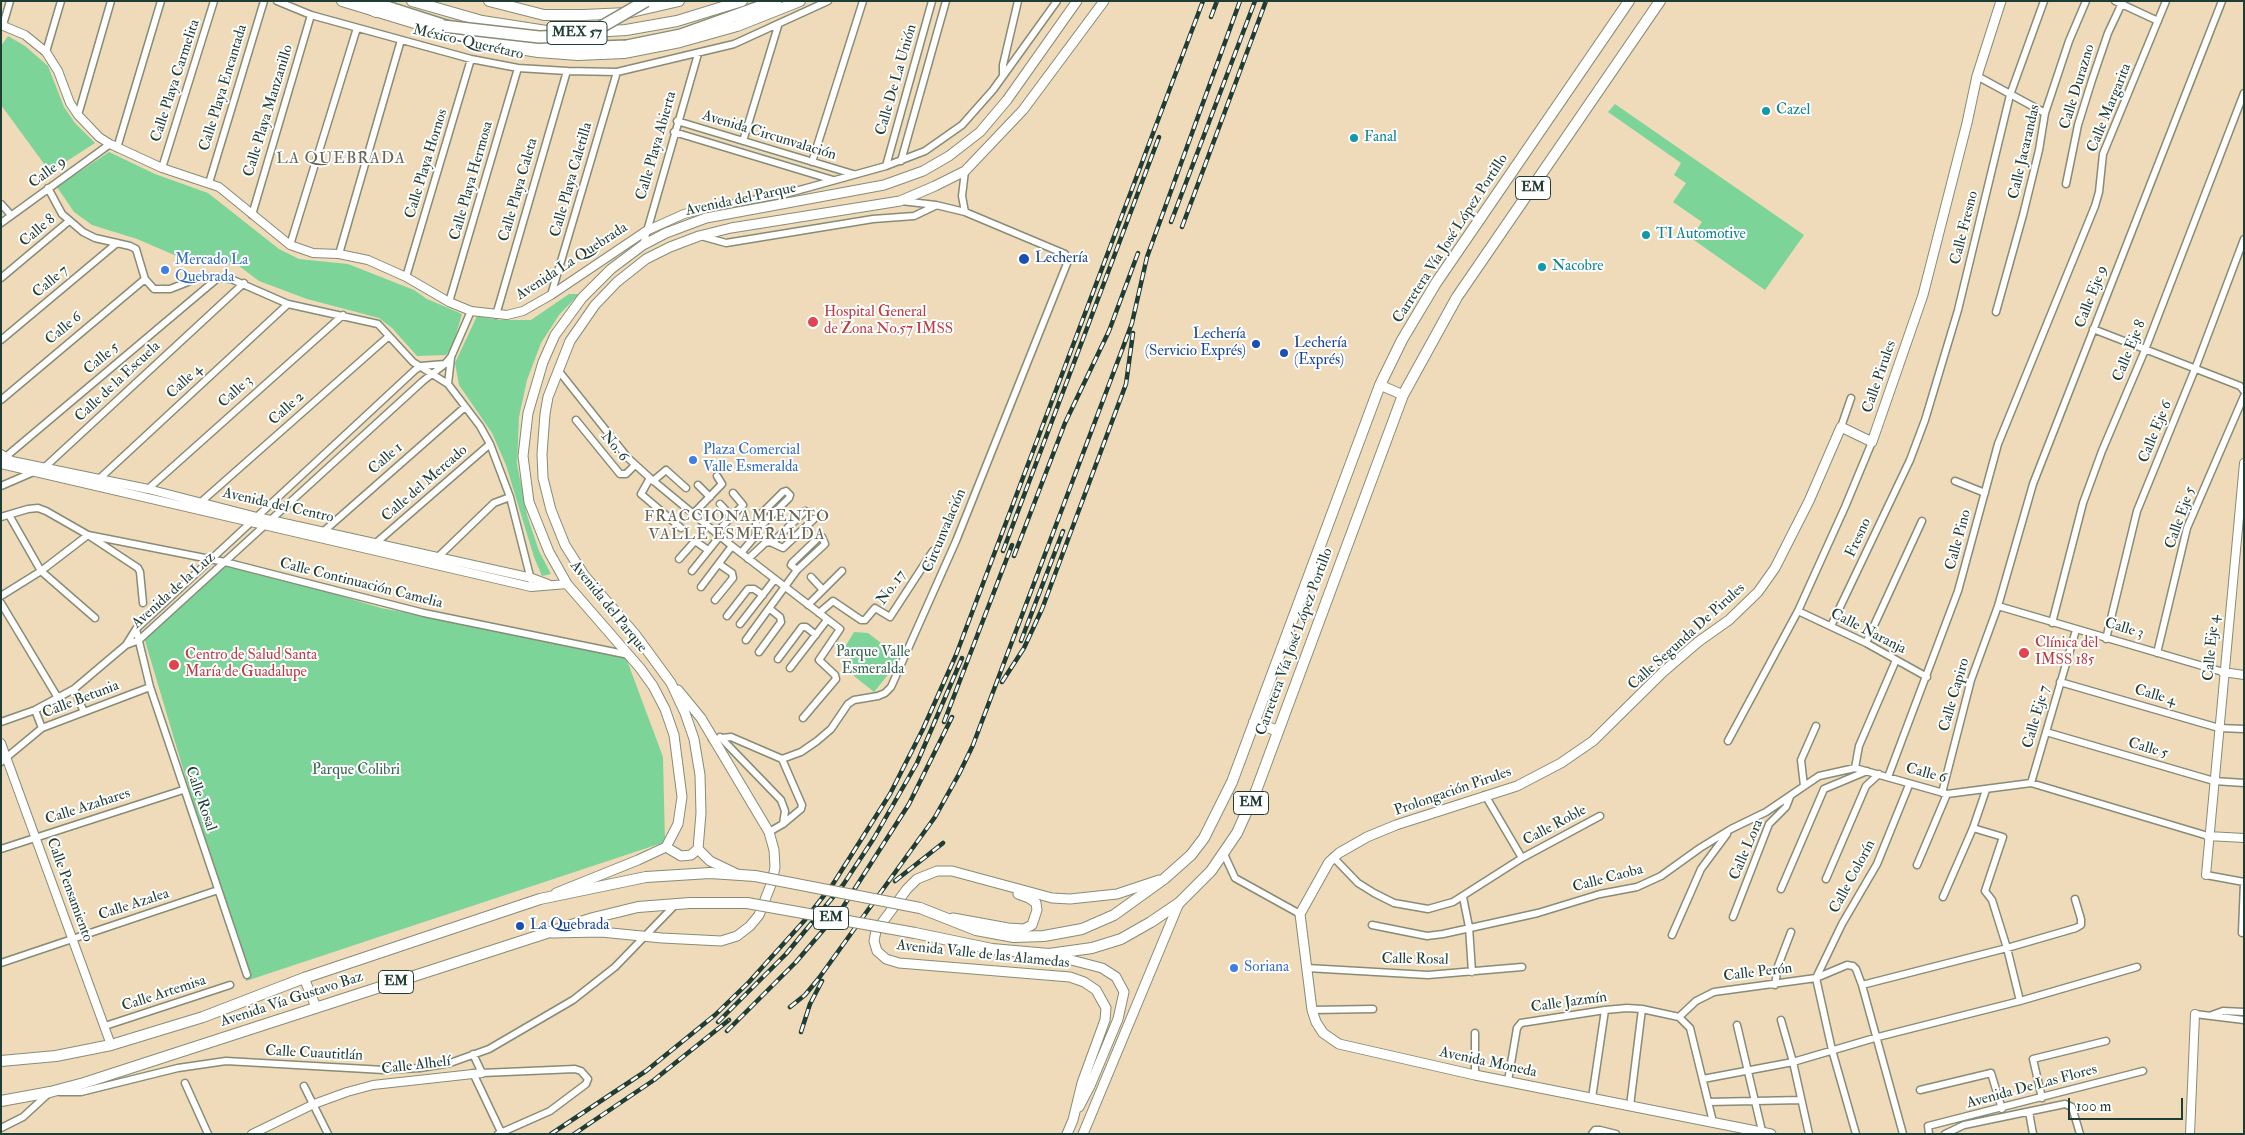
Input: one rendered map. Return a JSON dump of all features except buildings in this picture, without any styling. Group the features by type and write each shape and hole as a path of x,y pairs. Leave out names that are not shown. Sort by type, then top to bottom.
{"highway":[{"path":"368,1 443,26 500,40 536,46 572,48 627,46 681,35 776,1"},
{"path":"443,26 539,36 569,36 600,28 646,1"}],"main road":[{"path":"342,1 477,42 538,52 578,55 624,54 680,42 737,26 800,1"},
{"path":"354,1 376,12"},
{"name":"MEX 57","path":"412,1 482,21 541,32 581,33 626,30 677,22 742,1"},
{"name":"MEX 57","path":"489,1 544,15 584,15 627,12 679,1"},
{"name":"Avenida del Parque","path":"666,847 678,824 682,797 674,736 665,709 653,686 629,655 567,584 549,552 529,502 523,456 528,413 543,362 555,335 567,316 611,268 643,245 666,233 706,218 884,185 922,171 949,156 980,132 1007,100 1078,1"},
{"name":"Avenida del Parque","path":"698,849 701,812 700,775 694,740 685,713 671,683 635,634 584,575 565,545 551,510 544,478 542,446 548,397 570,341 580,325 617,282 646,259 700,236 731,228 900,201 964,171 1023,110 1104,1"},
{"name":"Carretera Vía José López Portillo","path":"755,876 920,908 945,916 976,930 1014,937 1044,936 1082,929 1114,915 1164,879 1191,855 1204,838 1232,782 1380,385 1402,340 1436,283 1629,1"},
{"name":"Carretera Vía José López Portillo","path":"747,903 992,948 1049,954 1092,948 1121,939 1179,903 1202,882 1238,833 1278,732 1403,395 1457,297 1660,1"},
{"name":"Calle Pirules","path":"1872,442 1923,295 1938,244 1977,76 2001,1"},
{"path":"704,209 706,218"},
{"path":"1380,385 1403,395"},
{"path":"1841,426 1872,442"},
{"name":"Calle Segunda De Pirules","path":"1629,707 1664,672 1729,620 1758,592 1775,568 1809,502 1841,426"},
{"path":"550,933 601,932 721,940 738,936 759,915 772,882 774,850 769,832 716,738 694,708 671,683"},
{"name":"Prolongación Pirules","path":"1300,914 1333,858 1367,837 1484,795 1516,786 1561,763 1594,741 1629,707"},
{"path":"1254,722 1278,732"},
{"path":"540,899 666,847 681,856 691,854 698,849 710,861 737,874"},
{"name":"Avenida Valle de las Alamedas","path":"1067,1134 1082,1083 1105,1020 1106,1008 1096,990 1084,982 1070,977 899,963 886,959 877,951 874,941 876,931 907,889 917,879 937,871 952,871 1052,898 1070,899 1117,894 1164,879"},
{"name":"Avenida Vía Gustavo Baz","path":"111,1045 203,1017 304,978 540,899 646,877 683,873 755,876"},
{"path":"945,916 1008,928 1024,929 1032,925 1037,917 1036,903 1029,898 998,887 989,880"},
{"name":"Avenida Vía Gustavo Baz","path":"50,1092 217,1041 316,1007 593,918 638,907 676,904 747,903"},
{"path":"1083,1134 1179,903"},
{"name":"Avenida Moneda","path":"1300,914 1312,1010 1316,1022 1323,1033 1339,1044 1475,1075 1767,1133"},
{"path":"1049,954 1102,968 1116,978 1124,992 1118,1019 1090,1086 1072,1120 1073,1134"},
{"path":"304,978 316,1007"},
{"name":"EM","path":"1,1061 56,1056 111,1045"},
{"name":"EM","path":"1,1101 50,1092"}],"street":[{"path":"2,25 10,1"},
{"path":"46,52 61,1"},
{"path":"78,115 110,1"},
{"path":"114,146 161,1"},
{"name":"Calle Playa Carmelita","path":"162,168 214,1"},
{"name":"Calle Playa Encantada","path":"209,183 264,1"},
{"name":"México-Querétaro","path":"277,1 311,15 471,59 518,68 567,72 617,72 698,54 734,44 778,26 828,1"},
{"path":"812,162 863,1"},
{"name":"Calle De La Unión","path":"886,166 932,1"},
{"path":"901,161 946,1"},
{"path":"1003,76 1003,66 1018,1"},
{"name":"Avenida La Quebrada","path":"2,25 25,35 46,52 58,71 70,103 78,115 99,136 114,146 162,168 209,183 228,194 290,245 313,253 339,254 368,260 406,277 450,302 471,311 496,315 516,314 551,295 646,231 684,214 785,194 886,166 925,151 962,125 993,90 1057,1"},
{"name":"Calle Fresno","path":"1910,460 1925,420 1958,310 2010,95 2044,1"},
{"name":"Calle Jacarandas","path":"1996,312 2024,215 2040,150 2045,113 2069,41 2086,1"},
{"name":"Calle Margarita","path":"2053,310 2100,192 2103,154 2166,1"},
{"name":"Calle Eje 9","path":"1998,606 2033,484 2222,1"},
{"path":"2120,2 2158,21"},
{"name":"Calle Durazno","path":"2066,184 2078,125 2120,2"},
{"name":"Calle Playa Manzanillo","path":"252,215 311,15"},
{"path":"743,141 778,26"},
{"path":"290,245 357,28"},
{"path":"339,254 402,40"},
{"name":"Calle Playa Abierta","path":"643,245 677,121 698,54"},
{"name":"Calle Playa Hornos","path":"406,277 471,59"},
{"name":"Calle Playa Hermosa","path":"450,302 518,68"},
{"name":"Calle Playa Caleta","path":"496,315 567,72"},
{"name":"Calle Playa Caletilla","path":"551,295 617,72"},
{"path":"1977,76 2045,113"},
{"name":"Calle Eje 8","path":"2052,623 2083,503 2102,451 2145,350 2244,93"},
{"name":"Avenida Circunvalación","path":"677,121 854,175"},
{"name":"Avenida Circunvalación","path":"674,132 835,180"},
{"name":"Calle 9","path":"1,223 48,188 114,146"},
{"path":"900,201 936,205 966,212 962,196 964,171"},
{"path":"48,188 56,204 69,221 95,238 136,249 145,278 154,289 170,289 193,280 219,277 244,283 288,304 378,324 408,357 448,384 480,426 490,444 510,497 531,582"},
{"path":"1,204 11,215"},
{"name":"Avenida del Parque","path":"700,236 726,244 873,219 914,216 936,205"},
{"name":"Circunvalación","path":"782,759 801,752 817,741 831,729 848,704 854,700 878,696 885,693 891,686 956,541 1068,261 1068,257 966,212"},
{"name":"Calle 8","path":"1,278 69,221"},
{"name":"Calle Eje 6","path":"2106,639 2137,512 2195,369 2244,239"},
{"name":"Calle 7","path":"1,340 117,243"},
{"name":"Calle 5","path":"2,459 219,277"},
{"name":"Calle 6","path":"1,400 145,278"},
{"name":"Calle de la Escuela","path":"1,486 35,473 45,467 244,283"},
{"name":"Calle 4","path":"100,479 288,304"},
{"name":"Calle Pino","path":"1888,777 1958,591 1998,444 2053,310"},
{"name":"Avenida de la Luz","path":"126,644 139,640 267,522 445,364 451,357 471,311"},
{"name":"Calle 3","path":"148,489 342,315"},
{"path":"2093,329 2243,387"},
{"name":"Calle 2","path":"201,502 389,336"},
{"path":"448,384 451,357"},
{"path":"421,366 445,364"},
{"name":"Avenida de la Luz","path":"126,644 136,629 421,366"},
{"path":"558,370 635,465 651,480 748,559 840,629 819,660 835,675 836,679 803,718"},
{"name":"Calle Eje 5","path":"2157,653 2187,528 2244,396"},
{"name":"Calle Segunda De Pirules","path":"1841,426 1851,398"},
{"name":"Calle 1","path":"324,531 465,407"},
{"name":"No. 6","path":"576,420 620,474 626,474 635,465"},
{"name":"Calle Pirules","path":"1728,740 1798,611 1872,442"},
{"name":"Calle del Mercado","path":"376,543 490,444"},
{"name":"Avenida del Centro","path":"2,459 35,473 254,519 531,582 550,585 567,584"},
{"name":"Avenida del Centro","path":"2,459 148,489 201,502 254,519"},
{"name":"Fresno","path":"1831,626 1910,460"},
{"name":"Calle Eje 4","path":"2206,875 2223,672 2244,463"},
{"path":"681,528 641,494 651,480 666,470 686,488"},
{"path":"693,514 722,484 717,476"},
{"path":"1955,481 1985,493"},
{"path":"698,485 710,496"},
{"path":"741,553 754,538 756,519 783,492 786,492 790,498 756,531"},
{"path":"692,571 718,534 743,505 733,493"},
{"path":"438,557 494,503 510,497"},
{"path":"720,504 732,517"},
{"name":"Calle Continuación Camelia","path":"1,517 38,508 88,535 138,568 143,603"},
{"path":"772,543 805,511"},
{"path":"9,515 41,571 96,618"},
{"path":"748,559 766,543 772,543 783,548 814,519"},
{"path":"1866,643 1922,521"},
{"name":"Avenida del Centro","path":"267,522 324,531 438,557 531,582"},
{"path":"1,596 41,571 88,535"},
{"name":"Calle Continuación Camelia","path":"88,535 225,562 424,613 629,655"},
{"path":"746,640 797,570 825,544 822,537 819,536 792,562 791,565 797,570"},
{"path":"679,559 695,540 708,550"},
{"path":"701,587 732,546"},
{"name":"No. 17","path":"819,614 833,602 861,620 865,620 875,608 890,617 933,551"},
{"path":"715,600 733,578 732,573 719,564"},
{"path":"808,605 842,572"},
{"path":"811,577 823,590"},
{"path":"740,624 775,579"},
{"path":"727,616 748,589 754,588 763,595"},
{"path":"1,603 58,698"},
{"name":"Calle 3","path":"1998,606 2223,672 2244,675"},
{"name":"Calle Capiro","path":"1917,865 1944,794 1971,680 1998,606"},
{"path":"759,652 781,622 780,617 770,609"},
{"name":"Calle Naranja","path":"1798,611 1866,643 1927,677"},
{"path":"790,668 827,620"},
{"path":"778,659 802,627 806,627 816,635"},
{"name":"Calle Rosal","path":"136,629 150,686 183,790 247,975"},
{"name":"Calle Eje 7","path":"2031,783 2076,630"},
{"path":"1,722 35,710 74,689 126,644"},
{"path":"1855,768 1859,746 1869,718 1896,660"},
{"name":"Calle 4","path":"2060,682 2219,728 2244,729"},
{"name":"Calle Betunia","path":"4,760 42,728 150,686"},
{"path":"74,689 84,712"},
{"path":"35,710 42,728"},
{"path":"1804,786 1801,760 1816,726"},
{"name":"Calle 5","path":"2046,732 2214,780 2244,782"},
{"path":"716,738 731,737 782,759 802,805 800,812 769,832"},
{"path":"716,738 781,800 785,811 783,824"},
{"name":"Calle Pensamiento","path":"1,743 4,760 36,837 111,1045"},
{"name":"Calle 6","path":"1672,935 1701,870 1731,829 1766,812 1819,776 1855,768 1944,794 2031,783 2208,836 2244,838"},
{"path":"1781,889 1824,789 1867,771"},
{"path":"1826,879 1868,782 1879,774"},
{"name":"Calle Colorín","path":"1816,978 1842,924 1877,864 1909,785"},
{"name":"Calle Azahares","path":"1,849 183,790"},
{"path":"1943,897 1973,828 1986,790"},
{"path":"1484,795 1522,858"},
{"name":"Calle Lora","path":"1733,917 1769,824 1786,807 1790,797"},
{"name":"Calle Roble","path":"1333,858 1358,883 1394,902 1428,909 1445,906 1463,897 1522,858 1600,816"},
{"path":"1973,828 2003,837 2004,839 1985,891 1992,900 2007,948 2020,1001"},
{"name":"Calle Caoba","path":"1372,925 1427,936 1443,934 1538,913 1600,894 1644,885 1731,829"},
{"path":"1224,854 1235,878 1300,914"},
{"path":"2206,875 2244,882 2242,933"},
{"name":"Calle Azalea","path":"1,963 218,890"},
{"path":"1463,897 1469,927 1472,972"},
{"path":"1903,1134 1862,984 2007,948 2080,925 2081,919 2075,899"},
{"name":"Calle Cuautitlán","path":"50,1092 81,1092 205,1063 226,1061 384,1070 420,1068 450,1063 489,1048 573,1000 615,967 676,904"},
{"path":"1775,984 1778,966 1791,932"},
{"name":"Calle Perón","path":"1679,1017 1696,1001 1714,992 1816,978 1847,965 1856,969 1862,984"},
{"name":"Calle Rosal","path":"1307,968 1428,975 1522,967"},
{"path":"1703,1079 1793,1062 1878,1037 2020,1001 2137,967"},
{"path":"1816,978 1832,1050 1856,1134"},
{"name":"Calle Artemisa","path":"105,1026 230,985"},
{"name":"Calle Jazmín","path":"1508,1081 1517,1028 1521,1023 1627,1008 1642,1009 1679,1017"},
{"path":"1312,1010 1373,1009"},
{"path":"1630,1106 1642,1009"},
{"path":"1592,1098 1605,1010"},
{"path":"2208,1016 2223,1011 2244,1012"},
{"path":"2190,1134 2195,1014 2244,1020"},
{"path":"1679,1017 1690,1028 1713,1122"},
{"path":"1781,1020 1793,1062 1809,1134"},
{"path":"1737,1025 1756,1100 1767,1133"},
{"path":"1475,1032 1475,1075"},
{"path":"2042,1098 2033,1059 2106,1041"},
{"path":"473,1054 482,1073"},
{"name":"Calle Alhelí","path":"252,1134 314,1104 373,1085 473,1073 575,1069 581,1071 588,1079 583,1086 550,1111 499,1133"},
{"name":"Avenida De Las Flores","path":"1929,1134 1928,1126 2017,1105 2143,1071"},
{"path":"473,1073 499,1133"},
{"path":"1920,1090 1991,1073 2002,1108"},
{"path":"185,1083 208,1134"},
{"path":"304,1086 328,1134"},
{"path":"1,1128 23,1116 50,1092"},
{"path":"1708,1102 1801,1100"},
{"path":"1945,1134 1964,1125 2069,1104 2072,1107 2080,1134"},
{"path":"2017,1105 2020,1114"},
{"path":"2028,1112 2033,1134"},
{"path":"1593,1132 1616,1134"}],"green space":[{"path":"8,36 25,46 48,66 64,107 75,123 95,143 50,172 1,105 1,46"},
{"path":"1615,104 1804,235 1765,290 1691,238 1702,222 1673,202 1686,183 1674,175 1681,163 1608,112"},
{"path":"109,152 155,174 208,193 279,249 299,259 348,264 414,290 427,299 462,314 453,345 446,355 417,356 392,328 379,318 307,299 259,281 239,266 179,257 137,239 92,225 74,212 57,187"},
{"path":"569,294 579,294 559,315 541,343 527,380 519,417 517,464 527,515 539,551 551,574 542,576 534,557 506,465 492,433 459,385 455,363 477,316 499,320 531,320"},
{"name":"Parque Colibri","path":"230,563 381,608 625,655 663,757 665,842 246,981 143,634"},
{"name":"Parque Valle Esmeralda","path":"854,632 868,633 898,656 895,666 874,692 854,676 853,664 845,647"}],"railway":[{"path":"551,1134 646,1071 715,1015 749,982 804,921 833,884 890,794 923,729 956,655 1203,1"},
{"path":"1211,17 1217,1"},
{"path":"790,1007 805,995 819,978 935,817 973,745 1132,323 1147,257 1240,1"},
{"path":"1171,222 1255,1"},
{"path":"1182,227 1266,1"},
{"path":"1003,551 1159,137"},
{"path":"1014,556 1065,423 1109,331 1138,253"},
{"path":"1002,682 1024,648 1042,609 1126,384 1133,333"},
{"path":"1021,641 1063,531"},
{"path":"944,722 1012,545"},
{"path":"718,1022 786,954 843,885 874,838 917,763 962,658"},
{"path":"727,1031 796,962 843,907 909,804 952,717"},
{"path":"895,881 943,843"},
{"path":"801,1032 810,1004 822,981"},
{"path":"574,1134 654,1080 729,1020"}],"place":[{"name":"Cazel","path":"1766,111"},
{"name":"Fanal","path":"1354,138"},
{"name":"TI Automotive","path":"1646,235"},
{"name":"Lechería","path":"1024,259"},
{"name":"Nacobre","path":"1542,267"},
{"name":"Mercado La Quebrada","path":"165,270"},
{"name":"Hospital General de Zona No.57 IMSS","path":"813,322"},
{"name":"Lechería (Servicio Exprés)","path":"1256,344"},
{"name":"Lechería (Exprés)","path":"1284,353"},
{"name":"Plaza Comercial Valle Esmeralda","path":"693,460"},
{"name":"Clínica del IMSS 185","path":"2024,653"},
{"name":"Centro de Salud Santa María de Guadalupe","path":"174,665"},
{"name":"La Quebrada","path":"520,926"},
{"name":"Soriana","path":"1234,968"}],"district":[{"name":"LA QUEBRADA","path":"341,160"},
{"name":"FRACCIONAMIENTO VALLE ESMERALDA","path":"737,527"}]}
